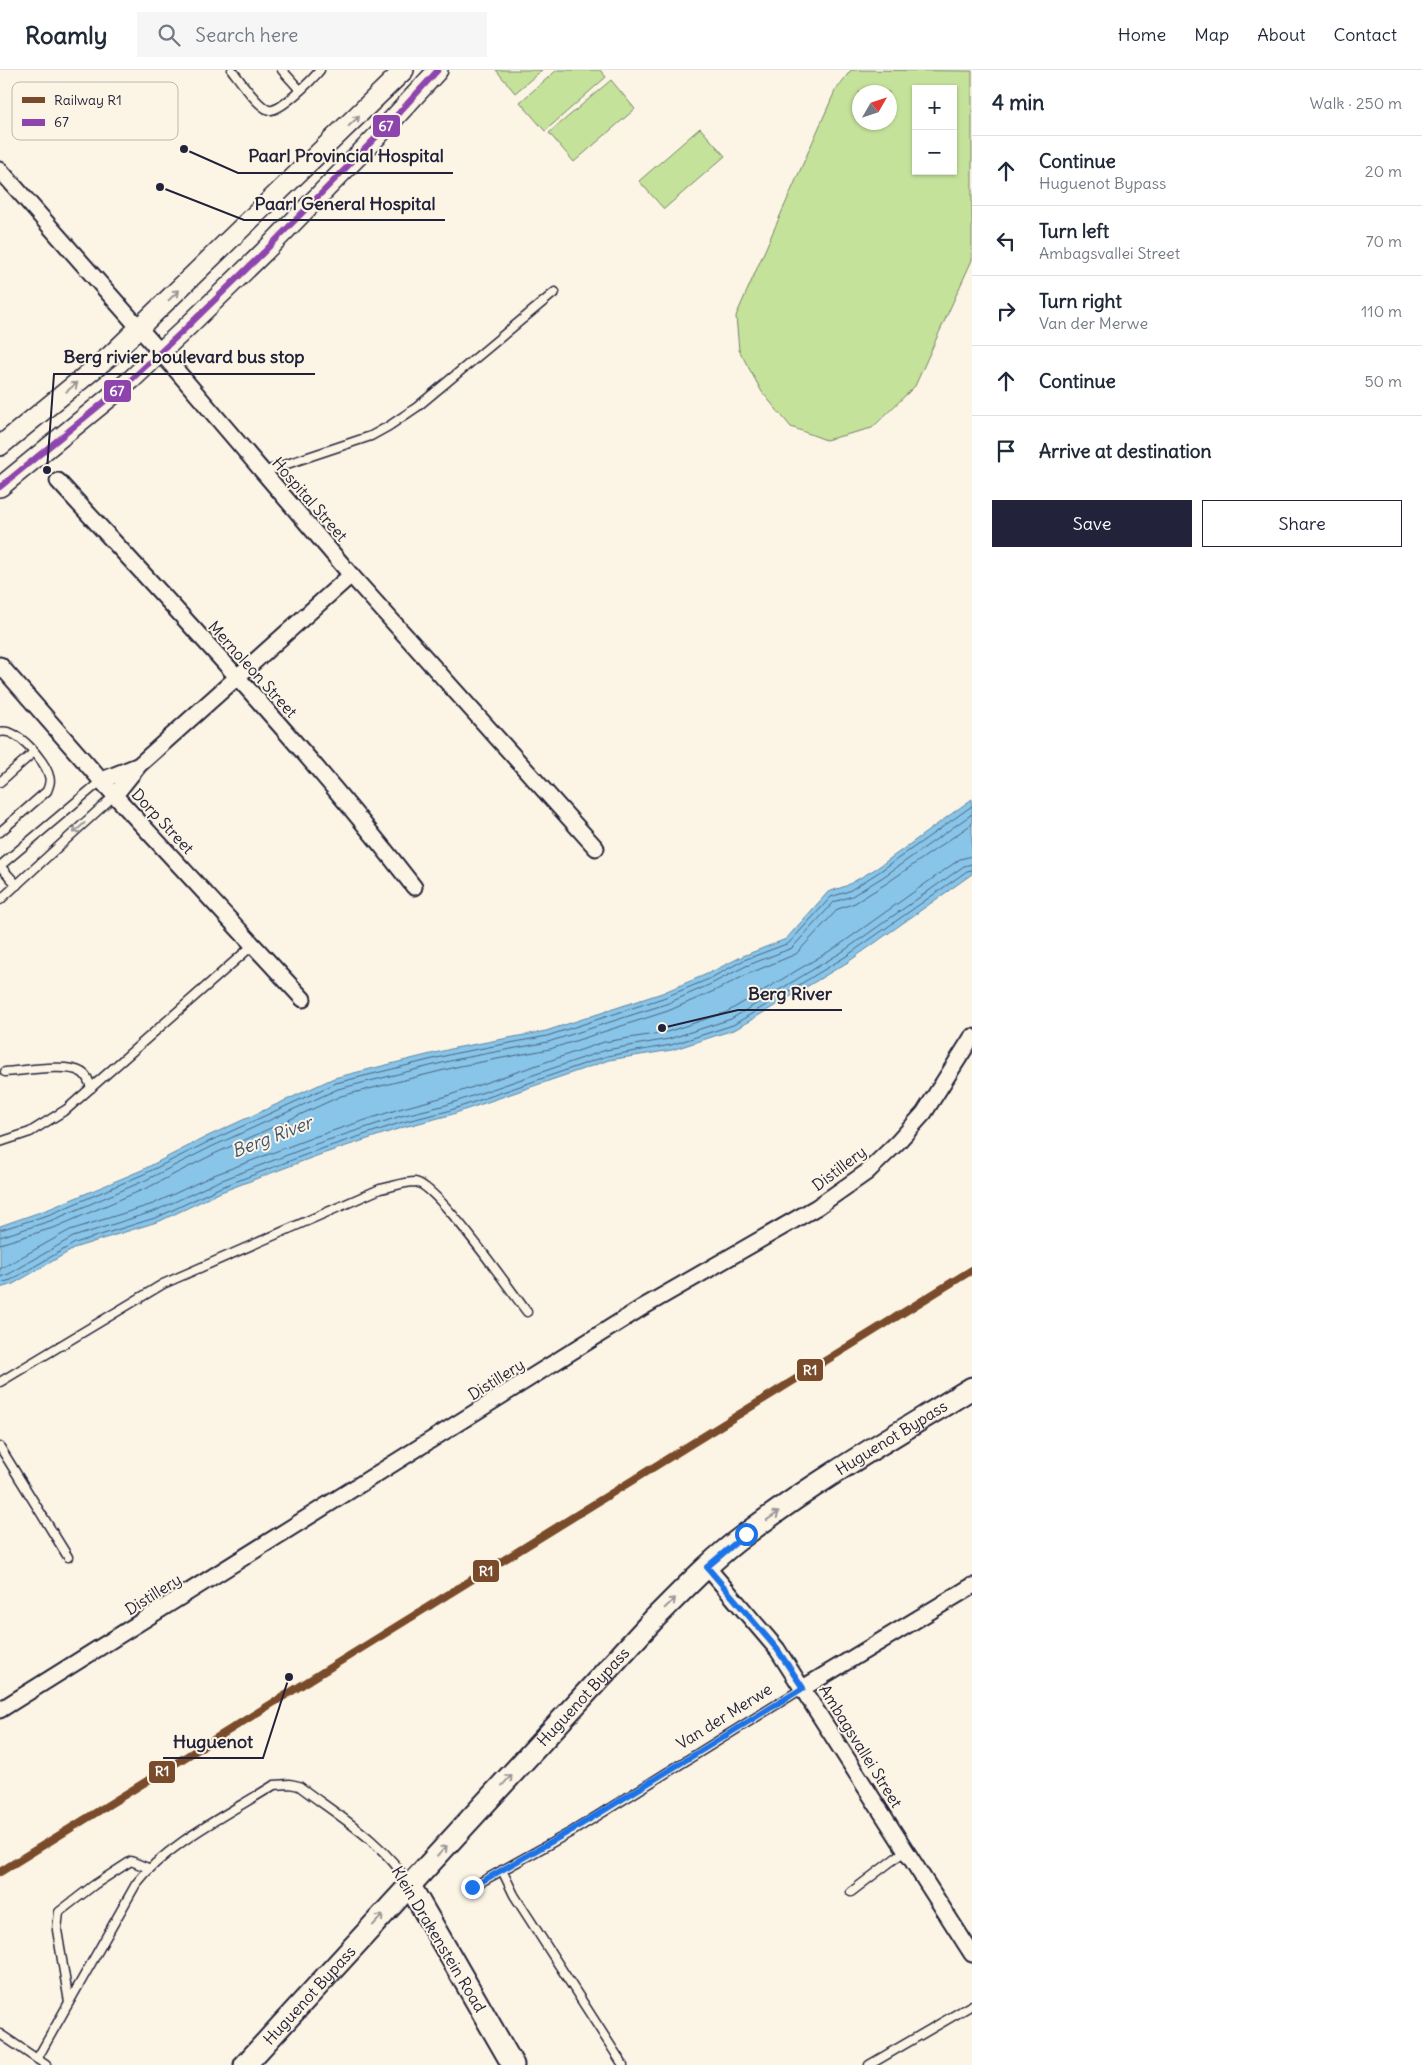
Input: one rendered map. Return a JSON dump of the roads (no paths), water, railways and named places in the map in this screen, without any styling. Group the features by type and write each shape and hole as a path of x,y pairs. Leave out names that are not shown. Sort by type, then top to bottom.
{"main road":[{"name":"Huguenot Bypass","path":"245,2065 654,1619 707,1567 761,1524 846,1467 972,1388"},
{"name":"Klein Drakenstein Road","path":"410,1886 513,2065"}],"street":[{"path":"380,96 389,70"},
{"path":"4,443 111,355 139,329 380,96 404,70"},
{"path":"0,487 132,379 264,252 379,134 438,70"},
{"name":"Hospital Street","path":"0,170 160,352 351,575 596,848"},
{"name":"Mernoleon Street","path":"58,481 237,676 372,833 414,888"},
{"path":"115,795 138,765 351,575"},
{"name":"Dorp Street","path":"1,669 303,998"},
{"path":"102,780 138,765"},
{"name":"Distillery","path":"0,1710 643,1307 824,1202 867,1172 924,1113 972,1037"},
{"name":"Ambagsvallei Street","path":"707,1567 777,1649 972,1954"},
{"name":"Van der Merwe","path":"803,1688 972,1586"}],"lane":[{"path":"232,70 261,106 268,110 275,110 284,104 320,70"},
{"path":"282,70 300,90"},
{"path":"263,472 371,436 390,426 417,407 555,292"},
{"path":"0,732 14,734 34,752 49,774 50,782 47,791 0,832"},
{"path":"0,782 34,752"},
{"path":"17,885 0,866 102,780"},
{"path":"0,900 115,795"},
{"path":"0,1142 30,1132 67,1109 254,945"},
{"path":"5,1072 62,1068 80,1071 88,1078 91,1088"},
{"path":"0,1382 163,1284 380,1189 415,1182 428,1189 448,1209 527,1312"},
{"path":"0,1447 68,1557"},
{"name":"Van der Merwe","path":"472,1887 572,1830 803,1688"},
{"name":"Klein Drakenstein Road","path":"148,1868 169,1851 274,1785 290,1784 299,1786 364,1836 398,1868 410,1886"},
{"path":"851,1892 906,1850"},
{"path":"37,2059 136,1884 148,1868 131,1862 94,1885 59,1912 57,1930 69,2002"},
{"path":"502,1870 514,1895 622,2065"},
{"path":"869,2065 972,2005"},
{"path":"0,2034 46,2065"}],"water":[{"path":"972,799 972,874 848,962 736,1029 672,1050 609,1060 450,1115 404,1127 319,1155 221,1192 160,1221 77,1247 13,1284 0,1288 0,1226 49,1209 142,1170 206,1137 334,1078 455,1048 546,1031 662,993 707,974 743,956 786,939 828,892 846,886 877,868"}],"railway":[{"path":"0,1872 972,1270"}],"rail line":[{"name":"R1","path":"0,1872 972,1270"}],"place":[{"name":"Paarl Provincial Hospital","path":"184,149"},
{"name":"Paarl General Hospital","path":"160,187"},
{"name":"Berg rivier boulevard bus stop","path":"47,470"},
{"name":"Berg River","path":"662,1028"},
{"name":"Huguenot","path":"289,1677"}]}
